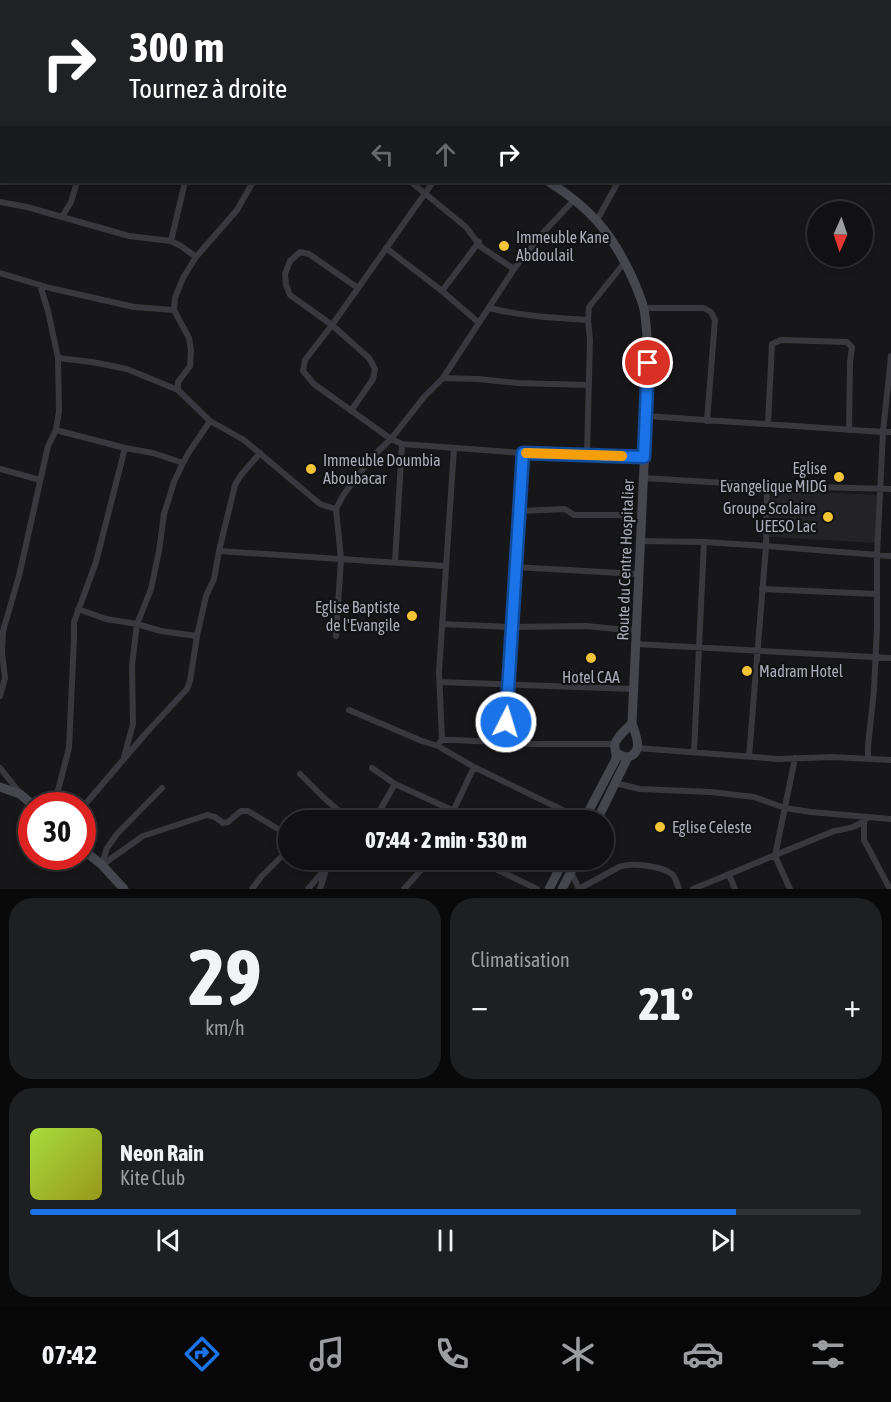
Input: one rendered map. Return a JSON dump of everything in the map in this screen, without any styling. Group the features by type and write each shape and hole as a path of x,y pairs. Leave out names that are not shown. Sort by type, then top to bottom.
{"street":[{"path":"62,217 71,202 77,183"},
{"path":"171,241 184,183"},
{"path":"178,390 178,382 190,366 191,350 189,338 174,310 175,298 183,278 196,257 237,210 252,183"},
{"path":"412,183 466,227 481,247 514,269"},
{"path":"433,183 305,360 303,371 314,384 391,439 402,444 523,453 644,457"},
{"name":"Route du Centre Hospitalier","path":"551,183 575,199 597,220 611,238 636,286 643,308 648,363 632,723 636,737"},
{"path":"597,220 617,183"},
{"path":"336,636 341,559 336,509 344,494 373,456 391,439 424,397 443,378 514,269 541,235 575,199"},
{"path":"0,202 27,207 129,236 171,241 196,257"},
{"path":"442,291 479,242"},
{"path":"386,248 478,322"},
{"path":"351,411 373,379 375,369 369,358 332,325 290,295 285,274 290,261 300,252 309,254 358,288"},
{"path":"587,454 589,307 625,262"},
{"path":"0,273 134,307 174,310"},
{"path":"0,696 5,678 2,652 3,631 19,576 48,446 56,430 58,411 58,358 40,285"},
{"path":"489,308 537,316 588,320"},
{"path":"643,308 704,308 711,312 715,320 707,421"},
{"path":"768,424 772,344 781,340 847,342 852,347 849,430"},
{"path":"868,759 874,690 883,432 891,356"},
{"path":"58,358 127,369 178,390 210,421 244,440 320,504 336,509"},
{"path":"443,378 588,385"},
{"path":"646,416 891,432"},
{"path":"123,760 133,724 132,665 137,624 151,589 164,514 174,482 183,463 210,421"},
{"path":"56,430 153,453 183,463"},
{"path":"395,562 402,444"},
{"path":"58,792 69,748 74,622 96,562 125,448"},
{"path":"440,743 441,624 454,448"},
{"path":"96,792 187,689 206,596 214,579 235,485 260,453"},
{"path":"505,741 523,453"},
{"path":"0,469 40,480"},
{"path":"643,478 891,489"},
{"path":"749,757 766,546 767,485"},
{"path":"520,511 565,509 574,514 620,515 628,523 626,573"},
{"path":"640,541 704,542 891,556"},
{"path":"694,752 704,542"},
{"path":"219,551 445,566"},
{"path":"515,567 638,574"},
{"path":"762,589 877,594"},
{"path":"78,609 106,619 197,636"},
{"path":"441,624 512,627 585,626 637,630"},
{"path":"636,644 891,658"},
{"path":"440,682 634,688"},
{"path":"349,710 422,741 440,743 505,741 616,748"},
{"path":"589,810 616,759 616,739 632,723"},
{"path":"602,810 628,757 638,748 636,737 623,734"},
{"path":"440,743 474,767 563,810"},
{"path":"616,748 622,756 628,757"},
{"path":"638,748 779,759 832,757 891,760"},
{"path":"790,889 775,856 795,758"},
{"path":"453,810 474,767"},
{"path":"0,768 18,792"},
{"path":"372,768 395,784 451,810"},
{"path":"300,774 339,810"},
{"path":"615,783 640,789 711,792 754,797 785,808 866,820 891,819"},
{"path":"380,810 395,784"},
{"path":"0,787 18,793"},
{"path":"102,866 107,848 117,834 162,788"},
{"path":"102,866 143,836 207,815 223,823 228,822 241,811 248,812 278,829"},
{"path":"693,889 834,831 856,826 866,820"},
{"path":"866,820 864,840 887,876 890,889"},
{"path":"252,889 278,860"},
{"path":"96,861 124,889"},
{"path":"571,872 579,889 625,864 632,864 665,870 672,874 679,889"},
{"path":"308,889 324,870"},
{"path":"320,889 326,870"},
{"path":"404,889 421,870"},
{"path":"498,870 537,889"},
{"path":"549,889 558,870"},
{"path":"562,889 571,872"},
{"path":"729,875 735,889"}],"shaded area":[{"path":"771,489 877,495 875,543 769,537"}],"slow traffic":[{"path":"526,453 622,456"}],"place":[{"name":"Immeuble Kane Abdoulail","path":"504,246"},
{"name":"Immeuble Doumbia Aboubacar","path":"311,469"},
{"name":"Eglise Evangelique MIDG","path":"839,477"},
{"name":"Groupe Scolaire UEESO Lac","path":"828,517"},
{"name":"Eglise Baptiste de l'Evangile","path":"412,616"},
{"name":"Hotel CAA","path":"591,658"},
{"name":"Madram Hotel","path":"747,671"},
{"name":"Eglise Celeste","path":"660,827"}],"route":[{"path":"506,722 523,453 644,457 648,363"}]}
